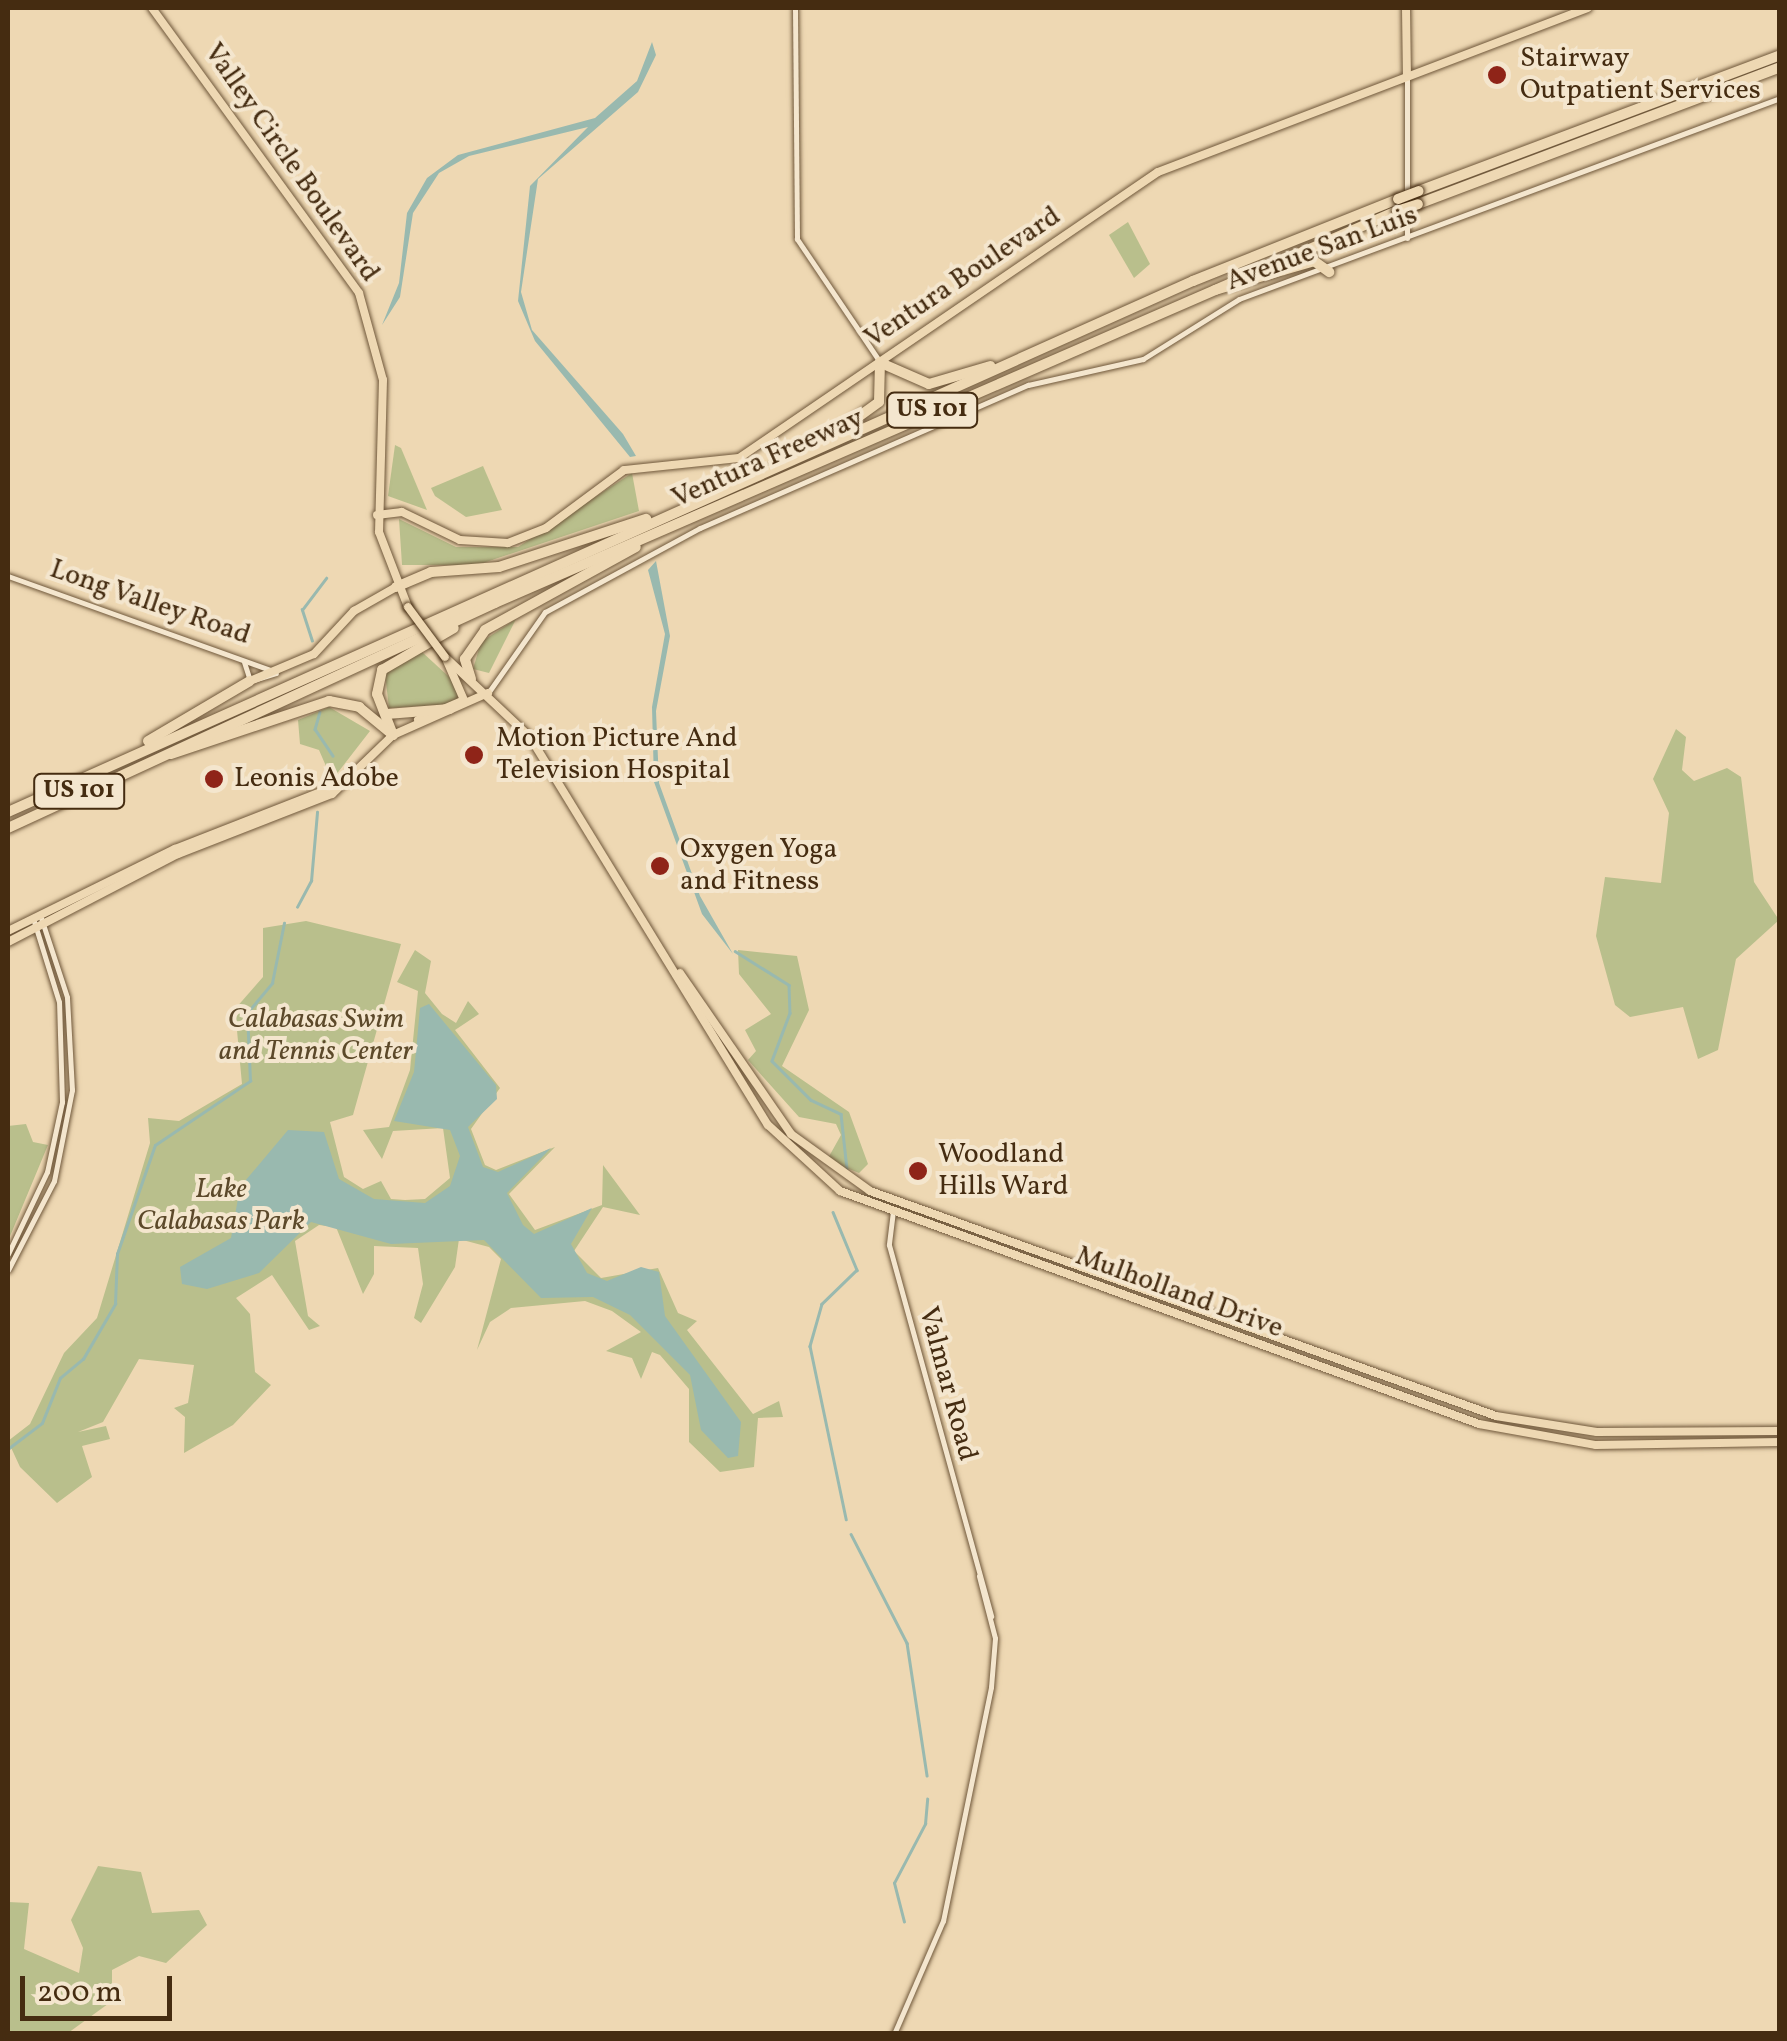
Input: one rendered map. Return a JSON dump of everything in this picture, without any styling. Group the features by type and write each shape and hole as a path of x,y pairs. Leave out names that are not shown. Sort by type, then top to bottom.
{"highway":[{"name":"Ventura Freeway","path":"8,828 152,757 1398,205 1419,191 1780,55"},
{"name":"Ventura Freeway","path":"8,812 137,750 1007,364 1398,205 1418,204 1780,68"},
{"path":"1201,291 1314,261 1329,272"},
{"path":"801,456 880,402 880,362 929,384 1007,364"},
{"path":"396,587 662,516"},
{"path":"471,679 465,659 485,630 664,530"},
{"path":"393,735 376,687 388,664 496,603"},
{"path":"137,750 250,681"},
{"path":"152,757 329,701 354,704 393,735"},
{"path":"386,714 450,709"}],"main road":[{"name":"Valley Circle Boulevard","path":"152,8 359,294 383,380 377,515 396,587"},
{"path":"1406,8 1407,76"},
{"name":"Ventura Boulevard","path":"377,515 406,512 472,543 522,540 624,470 750,453 1158,172 1588,8"},
{"name":"Mulholland Drive","path":"396,587 445,657 488,693 545,758 680,973 805,1149 897,1202 1482,1412 1597,1432 1780,1431"},
{"name":"Long Valley Road","path":"278,671 396,587"},
{"path":"8,942 38,921 175,848 343,783 393,735 450,709 465,689 445,657"},
{"path":"250,681 278,671"},
{"path":"393,735 488,693"},
{"path":"8,931 38,921"},
{"name":"Mulholland Drive","path":"680,973 715,1042 797,1158 892,1214 1493,1428 1596,1445 1780,1442"},
{"path":"715,1042 725,1036"}],"street":[{"path":"795,8 798,239 880,362"},
{"path":"1407,76 1407,239"},
{"name":"Avenue San Luis","path":"488,693 537,618 692,532 1018,389 1130,365 1228,303 1329,272 1780,98"},
{"name":"Long Valley Road","path":"8,576 278,671"},
{"path":"244,662 250,681"},
{"path":"8,1254 47,1172 62,1102 58,1002 38,921"},
{"path":"8,1270 48,1196 72,1099 67,997 38,921"},
{"name":"Valmar Road","path":"894,2034 944,1920 991,1687 990,1616 889,1245 897,1202"}],"green space":[{"path":"1128,222 1150,264 1134,278 1109,235"},
{"path":"395,445 401,448 427,510 388,496"},
{"path":"483,466 502,510 466,517 435,496 431,488"},
{"path":"632,473 639,511 477,565 402,565 399,519 456,547 518,547"},
{"path":"516,619 489,673 473,669 481,642"},
{"path":"422,652 459,686 457,704 389,708 385,674"},
{"path":"329,707 370,731 332,780 319,750 300,744 298,720"},
{"path":"1676,729 1686,737 1682,770 1694,781 1727,768 1741,777 1754,882 1779,920 1736,959 1718,1050 1698,1059 1683,1007 1630,1017 1615,1005 1596,936 1605,877 1661,883 1669,813 1653,779"},
{"name":"Lake Calabasas Park","path":"306,921 401,944 353,1115 330,1122 344,1177 363,1189 381,1181 391,1199 405,1200 425,1199 450,1178 443,1128 393,1131 382,1159 363,1130 389,1127 410,1070 418,991 397,982 415,950 431,961 425,993 442,1014 456,1023 468,1001 479,1014 455,1030 500,1088 471,1129 485,1165 496,1170 555,1147 509,1194 535,1230 602,1205 603,1165 640,1215 603,1207 574,1251 601,1278 658,1268 678,1313 697,1321 687,1330 753,1414 779,1401 783,1417 758,1418 754,1467 720,1472 689,1442 689,1389 660,1355 652,1352 641,1379 632,1358 606,1351 641,1332 612,1311 585,1301 511,1308 490,1322 477,1350 501,1259 489,1247 459,1239 455,1267 421,1323 414,1318 423,1284 418,1248 374,1246 374,1274 363,1294 336,1227 319,1225 295,1241 308,1316 320,1326 309,1330 272,1275 236,1298 250,1314 255,1372 271,1385 233,1425 184,1453 185,1417 174,1408 188,1403 194,1365 139,1359 103,1422 78,1432 106,1426 110,1439 82,1446 92,1477 57,1503 20,1467 8,1441 30,1424 64,1353 97,1318 150,1143 148,1118 179,1121 242,1084 235,1009 263,977 263,928"},
{"path":"738,950 797,956 809,1010 782,1066 849,1112 868,1164 859,1173 827,1160 841,1135 836,1124 799,1117 748,1060 756,1051 745,1030 771,1014 739,974"},
{"path":"26,1124 33,1142 48,1145 8,1241 8,1126"},
{"path":"98,1866 141,1872 152,1913 199,1910 207,1925 166,1963 139,1956 112,1970 112,2001 68,2033 8,2033 8,1902 29,1903 24,1949 79,1973 83,1948 71,1920"}],"water":[{"path":"652,42 656,55 638,92 538,179 521,292 532,330 623,434 636,456 630,457 535,341 518,301 530,186 588,127 469,156 439,173 413,213 400,297 382,325 399,283 407,213 427,178 458,155 595,118 637,81"},
{"path":"656,561 670,636 656,711 659,783 700,896 733,954 702,914 654,782 652,707 665,634 648,570"},
{"path":"429,1004 496,1085 497,1099 468,1127 483,1167 498,1172 551,1148 507,1193 523,1225 534,1234 592,1208 571,1244 587,1273 607,1281 641,1267 659,1272 665,1316 741,1422 738,1456 728,1458 701,1430 690,1375 630,1315 593,1297 541,1298 484,1240 391,1244 311,1222 259,1273 207,1289 182,1284 180,1267 231,1238 240,1187 288,1130 324,1132 339,1179 374,1199 425,1203 450,1186 460,1156 450,1130 394,1121 414,1072 420,1008"}],"waterway":[{"path":"312,641 302,610 326,578"},
{"path":"320,712 315,729 333,756"},
{"path":"297,907 311,881 317,812"},
{"path":"9,1448 42,1423 60,1378 83,1359 115,1304 117,1254 155,1145 250,1081 247,1013 272,983 284,923"},
{"path":"735,951 789,985 790,1013 772,1061 811,1100 841,1114 847,1169"},
{"path":"833,1212 857,1270 822,1304 810,1346 846,1519"},
{"path":"851,1534 907,1643 927,1776"},
{"path":"904,1922 894,1883 925,1824 927,1799"}],"place":[{"name":"Stairway Outpatient Services","path":"1497,75"},
{"name":"Motion Picture And Television Hospital","path":"474,755"},
{"name":"Leonis Adobe","path":"214,779"},
{"name":"Oxygen Yoga and Fitness","path":"660,866"},
{"name":"Woodland Hills Ward","path":"918,1171"}],"park label":[{"name":"Calabasas Swim and Tennis Center","path":"316,1036"}]}
